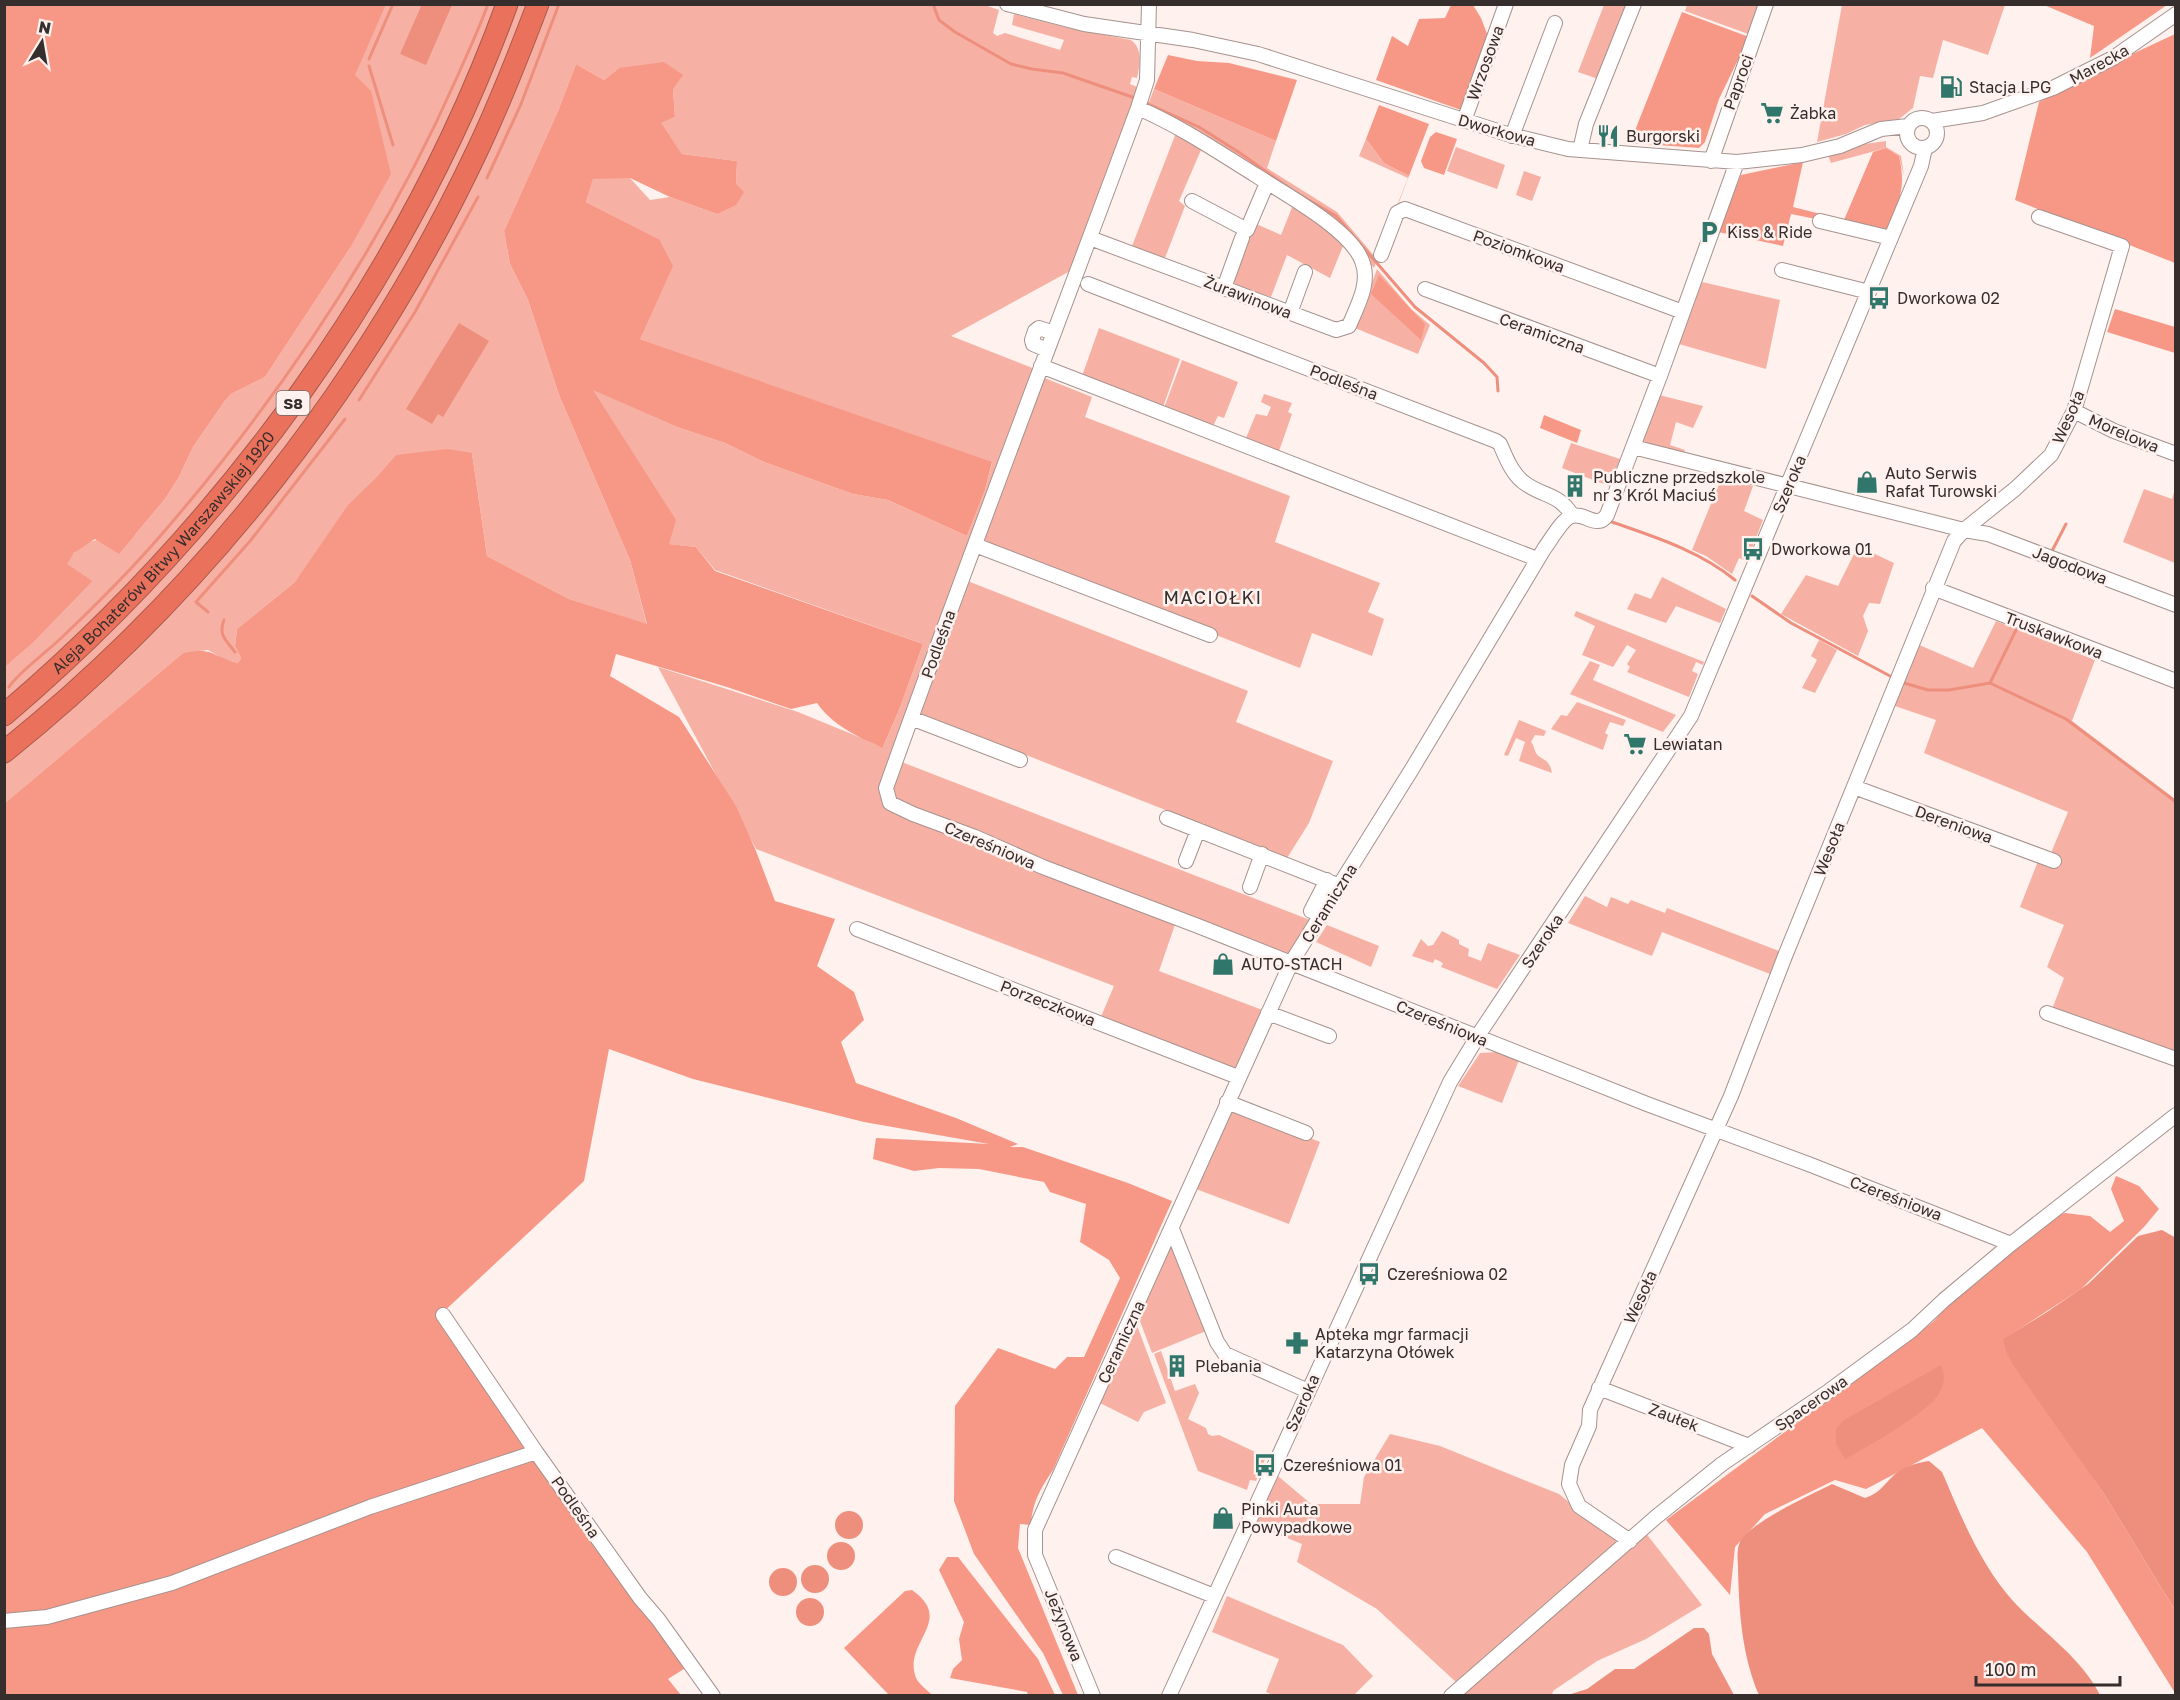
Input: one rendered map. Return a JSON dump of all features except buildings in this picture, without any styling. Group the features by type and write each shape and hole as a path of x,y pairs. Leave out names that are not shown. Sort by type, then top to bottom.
{"highway":[{"name":"Aleja Bohaterów Bitwy Warszawskiej 1920","path":"4,715 61,666 157,569 241,471 282,418 324,358 400,235 452,136 498,31 507,4"},
{"name":"Aleja Bohaterów Bitwy Warszawskiej 1920","path":"4,752 86,681 151,618 265,490 334,398 376,334 435,232 478,150 538,4"}],"street":[{"name":"Dworkowa","path":"1007,4 1084,24 1218,44 1268,56 1464,121 1556,147 1737,162 1802,155 1854,141 1881,129 1913,140 1919,118 1932,121"},
{"path":"1148,34 1149,4"},
{"name":"Wrzosowa","path":"1464,121 1506,4"},
{"path":"1580,150 1586,124 1634,4"},
{"name":"Paproci","path":"1711,160 1766,4"},
{"name":"Marecka","path":"1937,136 1983,113 2053,88 2092,70 2142,39 2175,14"},
{"path":"1512,136 1555,23"},
{"name":"Podleśna","path":"886,788 1138,108 1147,80 1148,34"},
{"path":"1138,108 1165,120 1267,183 1247,230 1192,201"},
{"name":"Marecka","path":"1932,121 1983,113"},
{"path":"1913,140 1935,143 1937,128 1932,121"},
{"name":"Szeroka","path":"1169,1695 1450,1082 1691,716 1921,166 1913,140"},
{"path":"1572,515 1594,521 1604,520 1660,376 1737,162"},
{"name":"Żurawinowa","path":"1090,238 1336,330 1349,326 1365,283 1362,259 1335,229 1267,183"},
{"name":"Poziomkowa","path":"1381,255 1397,213 1405,208 1683,312"},
{"name":"Wesoła","path":"1630,1541 1579,1506 1569,1484 1572,1465 1589,1426 1590,1410 1717,1129 1933,588 1954,541 2051,455 2074,411 2122,246 2039,217"},
{"path":"1820,221 1891,238"},
{"path":"1224,288 1242,238"},
{"path":"1782,270 1869,292"},
{"path":"1290,313 1305,272"},
{"name":"Podleśna","path":"1088,284 1496,441 1500,444 1515,473 1524,483 1565,504 1572,515"},
{"name":"Ceramiczna","path":"1425,289 1660,376"},
{"path":"1040,369 1402,513"},
{"path":"1040,369 1537,559"},
{"name":"Morelowa","path":"2074,411 2114,431 2175,454"},
{"name":"Jagodowa","path":"1633,447 1964,530 1988,534 2175,605"},
{"name":"Ceramiczna","path":"1035,1555 1035,1530 1172,1229 1238,1077 1292,963 1434,733 1537,559 1566,518 1572,515"},
{"path":"975,545 1210,636"},
{"name":"Truskawkowa","path":"1933,588 2175,681"},
{"path":"911,718 1020,760"},
{"name":"Dereniowa","path":"1854,787 2054,861"},
{"name":"Czereśniowa","path":"886,788 890,803 1043,867 1292,963 1477,1038 2011,1244"},
{"path":"1167,818 1340,886"},
{"path":"1186,861 1198,830"},
{"path":"1250,887 1262,854"},
{"path":"1311,910 1327,880"},
{"name":"Porzeczkowa","path":"857,929 1238,1077"},
{"path":"1268,1013 1329,1036"},
{"path":"2047,1013 2175,1059"},
{"path":"1227,1102 1306,1132"},
{"name":"Spacerowa","path":"1451,1695 1722,1464 1829,1391 1912,1330 2011,1244 2175,1115"},
{"path":"1172,1229 1217,1342 1225,1354 1308,1391"},
{"name":"Podleśna","path":"444,1315 536,1452 640,1598 713,1695"},
{"name":"Zaułek","path":"1599,1388 1749,1446"},
{"path":"4,1621 47,1617 172,1583 370,1507 536,1452"},
{"name":"Jeżynowa","path":"1035,1555 1093,1695"},
{"path":"1116,1557 1214,1596"}],"shaded area":[{"path":"5,4 386,5 355,75 371,91 391,174 350,248 265,377 231,394 224,402 193,447 179,477 165,499 119,554 95,539 74,553 67,564 93,581 33,643 5,667"},
{"path":"422,4 452,5 426,65 400,54"},
{"path":"1842,4 2005,5 1988,55 1943,40 1933,78 1920,76 1913,108 1899,119 1865,125 1846,134 1817,142"},
{"path":"386,5 985,5 999,10 993,33 997,36 1005,33 1060,50 1064,40 1012,25 1014,14 1068,28 1131,40 1140,57 1137,78 1132,77 1130,84 1137,87 1136,96 1149,102 1154,89 1276,141 1267,168 1337,212 1376,258 1408,178 1359,156 1366,139 1384,163 1409,176 1374,268 1338,226 1282,188 1135,112 1072,270 951,336 1035,369 1042,377 1092,397 1085,417 1290,496 1275,542 1380,583 1368,612 1384,619 1372,656 1312,633 1300,668 979,542 965,580 1248,691 1236,722 1333,761 1309,823 1287,858 917,712 899,761 1310,920 1288,959 1178,916 1159,971 1265,1011 1234,1071 1100,1019 1114,986 756,849 658,667 798,712 876,744 882,749 923,644 715,570 696,547 668,544 592,389 677,427 725,443 764,462 853,494 888,500 967,536 985,490 992,463 640,339 659,239 586,202 593,178 630,178 650,200 670,197 717,214 736,184 737,161 682,154 660,123 675,117 673,89 619,68 604,80 576,64 558,111 504,231 510,264 528,300 559,395 630,560 647,625 569,599 487,556 472,453 396,455 295,582 237,629 235,646 241,658 238,663 224,659 208,650 183,653 5,803 5,667 33,643 93,581 66,564 80,548 88,543 104,538 135,535 165,499 179,477 193,447 224,402 231,394 265,377 350,248 354,75"},
{"path":"1451,5 1473,5 1489,39 1461,110 1376,80 1392,36 1408,46 1419,19 1445,18"},
{"path":"1604,5 1632,5 1601,80 1578,72"},
{"path":"1687,5 1762,5 1751,35 1685,11"},
{"path":"2044,5 2167,5 2090,58 2094,26"},
{"path":"1682,12 1749,37 1719,99 1705,142 1699,148 1630,143"},
{"path":"2175,34 2175,263 2015,200 2039,102"},
{"path":"1168,55 1197,61 1229,63 1297,80 1276,141 1154,89"},
{"path":"664,62 683,75 673,89 675,117 661,123 682,154 737,161 736,184 744,192 736,205 717,214 670,197 630,178 593,179 586,202 659,239 673,266 640,339 992,462 985,490 967,536 888,500 853,494 764,462 725,443 677,427 593,390 676,520 669,544 696,547 715,571 923,644 882,749 837,723 817,703 791,709 616,654 610,676 679,717 736,806 775,901 835,919 817,966 854,992 864,1020 841,1042 856,1083 956,1118 1018,1144 1010,1147 1023,1147 1128,1183 1172,1201 1053,1470 1038,1496 1031,1525 1020,1524 1018,1548 1078,1695 1063,1695 1043,1653 974,1554 954,1501 955,1406 998,1348 1055,1369 1067,1357 1084,1357 1120,1278 1109,1260 1080,1242 1086,1204 1050,1192 1044,1182 979,1169 939,1168 914,1171 873,1159 876,1138 989,1144 864,1122 693,1079 609,1049 584,1181 440,1315 687,1667 668,1679 681,1695 5,1696 5,803 183,653 207,652 238,663 241,658 235,646 237,629 295,582 348,505 396,455 447,449 472,453 487,556 569,599 647,624 630,560 559,395 528,300 510,264 504,231 558,111 576,64 604,80 619,68"},
{"path":"1379,105 1429,124 1409,176 1384,163 1366,139"},
{"path":"1436,132 1457,139 1444,175 1424,168 1421,161 1430,137"},
{"path":"1176,133 1201,150 1179,201 1185,206 1165,258 1132,246"},
{"path":"1886,141 1886,147 1901,156 1904,176 1899,156 1886,148 1831,163 1828,155 1865,144"},
{"path":"1456,147 1505,165 1497,189 1447,171"},
{"path":"1886,148 1899,156 1902,187 1886,233 1791,214 1783,246 1718,232 1741,175 1803,162 1793,207 1844,220 1873,152"},
{"path":"1524,171 1541,177 1532,201 1516,195"},
{"path":"1293,205 1332,232 1343,246 1330,278 1287,255 1271,297 1232,284 1254,223 1281,235"},
{"path":"1377,269 1411,309 1430,325 1418,354 1355,328"},
{"path":"1379,275 1425,324 1421,340 1371,294"},
{"path":"1702,282 1780,300 1766,369 1679,344"},
{"path":"2115,309 2175,327 2175,353 2107,332"},
{"path":"459,323 489,341 443,417 438,414 432,424 406,409"},
{"path":"1099,328 1180,359 1163,407 1082,376"},
{"path":"1182,360 1238,382 1224,418 1218,416 1213,426 1164,408"},
{"path":"1264,394 1292,403 1288,412 1292,414 1279,451 1246,438 1256,414 1267,416 1271,407 1261,402"},
{"path":"1659,395 1703,406 1693,428 1676,422 1670,445 1685,450 1683,455 1644,444 1642,440"},
{"path":"1544,415 1581,430 1577,443 1540,428"},
{"path":"1571,443 1620,459 1609,486 1562,468"},
{"path":"1722,477 1753,486 1744,511 1763,520 1747,561 1739,558 1732,574 1706,556 1692,550"},
{"path":"2144,489 2172,499 2175,489 2175,563 2123,542"},
{"path":"1858,546 1894,563 1880,604 1869,603 1863,616 1868,631 1858,656 1781,614 1806,575 1838,586"},
{"path":"1662,577 1726,609 1720,623 1676,606 1666,623 1627,609 1635,593 1651,599"},
{"path":"1576,611 1704,662 1703,665 1696,662 1692,671 1698,674 1689,697 1627,672 1630,667 1627,664 1636,650 1627,645 1613,667 1582,655 1595,626 1574,616"},
{"path":"1996,621 2095,660 2072,721 2175,799 2175,1056 2051,1012 2064,978 2047,967 2064,925 2020,907 2040,856 2051,853 2068,812 1924,753 1936,720 1892,705 1917,644 1973,668"},
{"path":"1819,640 1837,650 1815,693 1802,688 1817,660 1811,656"},
{"path":"1590,661 1600,665 1593,680 1676,715 1663,732 1570,694"},
{"path":"1577,702 1626,720 1623,726 1610,722 1605,733 1608,735 1603,750 1551,729 1561,715 1567,716"},
{"path":"1519,720 1546,731 1544,736 1535,735 1531,742 1538,756 1549,764 1552,773 1519,761 1525,742 1516,738 1508,756 1504,755"},
{"path":"1585,896 1607,907 1611,897 1628,904 1631,900 1665,913 1667,908 1779,951 1770,974 1662,932 1652,956 1568,923"},
{"path":"1327,925 1379,946 1371,967 1316,942"},
{"path":"1442,931 1459,940 1459,944 1469,949 1468,956 1481,961 1488,943 1520,955 1497,989 1441,967 1443,963 1435,959 1433,963 1412,956 1421,939 1428,946 1433,945"},
{"path":"1498,1052 1519,1060 1502,1103 1458,1086 1480,1053"},
{"path":"1233,1107 1320,1142 1289,1224 1196,1189"},
{"path":"2116,1176 2139,1186 2159,1209 2144,1227 2081,1289 2004,1339 2005,1350 2104,1494 2175,1610 2175,1693 2087,1552 1982,1428 1866,1489 1835,1480 1765,1514 1735,1547 1730,1595 1666,1520 1933,1322 1959,1293 2052,1217 2065,1213 2090,1216 2110,1232 2124,1221 2111,1189"},
{"path":"2162,1230 2176,1238 2175,1610 2104,1494 2013,1365 2005,1350 2003,1339 2088,1284 2138,1236"},
{"path":"1166,1249 1172,1249 1206,1331 1152,1353 1138,1316"},
{"path":"1135,1320 1166,1403 1144,1412 1138,1422 1098,1402"},
{"path":"1161,1351 1175,1391 1195,1384 1199,1393 1188,1419 1206,1428 1208,1434 1212,1436 1219,1435 1266,1457 1256,1481 1250,1480 1247,1490 1198,1471 1154,1354"},
{"path":"1941,1365 1944,1381 1934,1400 1897,1428 1845,1459 1836,1444 1836,1429 1844,1420"},
{"path":"1390,1434 1440,1446 1559,1494 1618,1542 1458,1684 1377,1609 1297,1562 1302,1544 1255,1525 1278,1476 1311,1504 1360,1504 1364,1477"},
{"path":"1929,1461 1942,1472 1972,1539 2001,1587 2072,1657 2092,1681 2100,1695 1759,1695 1742,1634 1738,1559 1740,1542 1746,1534 1768,1518 1832,1484 1865,1498 1877,1492 1904,1468"},
{"path":"849,1511 859,1515 863,1525 859,1535 849,1539 839,1535 835,1525 839,1515"},
{"path":"1645,1532 1702,1605 1646,1639 1597,1661 1553,1691 1552,1695 1462,1696"},
{"path":"841,1542 851,1546 855,1556 851,1566 841,1570 831,1566 827,1556 831,1546"},
{"path":"947,1557 958,1557 1038,1659 1055,1695 1028,1695 1027,1692 950,1678 953,1669 962,1660 959,1639 964,1622 939,1570"},
{"path":"815,1565 825,1569 829,1579 825,1589 815,1593 805,1589 801,1579 805,1569"},
{"path":"783,1568 793,1572 797,1582 793,1592 783,1596 773,1592 769,1582 773,1572"},
{"path":"912,1590 924,1601 929,1612 929,1622 916,1653 914,1665 917,1680 932,1695 889,1695 844,1648 905,1591"},
{"path":"1227,1596 1343,1645 1373,1676 1354,1695 1276,1696 1266,1692 1279,1659 1212,1632"},
{"path":"810,1598 820,1602 824,1612 820,1622 810,1626 800,1622 796,1612 800,1602"},
{"path":"1694,1628 1704,1628 1709,1634 1712,1654 1734,1695 1568,1695 1587,1689 1615,1669 1634,1669"}],"waterway":[{"path":"369,59 393,4"},
{"path":"9,687 98,602 150,548 206,482 288,372 327,316 397,198 429,137 488,4"},
{"path":"487,178 521,104 559,4"},
{"path":"933,4 939,20 955,32 1011,64 1063,73 1135,98"},
{"path":"369,66 393,145"},
{"path":"1148,104 1199,127 1293,191 1336,216 1415,307 1484,363 1497,377 1498,391"},
{"path":"359,400 415,312 478,197"},
{"path":"208,612 196,602 251,540 345,419"},
{"path":"1612,522 1661,539 1692,553 1735,580"},
{"path":"2052,551 2066,524"},
{"path":"1752,596 1791,623 1890,676"},
{"path":"224,620 222,634 235,652"},
{"path":"1990,683 2016,630"},
{"path":"1904,683 1928,690 1949,690 1990,683 2066,719 2176,802"}],"place":[{"name":"Stacja LPG","path":"1951,87"},
{"name":"Żabka","path":"1772,113"},
{"name":"Burgorski","path":"1608,136"},
{"name":"Kiss & Ride","path":"1709,232"},
{"name":"Dworkowa 02","path":"1879,298"},
{"name":"Auto Serwis Rafał Turowski","path":"1867,482"},
{"name":"Publiczne przedszkole nr 3 Król Maciuś","path":"1575,486"},
{"name":"Dworkowa 01","path":"1753,549"},
{"name":"Lewiatan","path":"1635,744"},
{"name":"AUTO-STACH","path":"1223,964"},
{"name":"Czereśniowa 02","path":"1369,1274"},
{"name":"Apteka mgr farmacji Katarzyna Ołówek","path":"1297,1343"},
{"name":"Plebania","path":"1177,1366"},
{"name":"Czereśniowa 01","path":"1265,1465"},
{"name":"Pinki Auta Powypadkowe","path":"1223,1518"}],"district":[{"name":"MACIOŁKI","path":"1213,597"}]}
